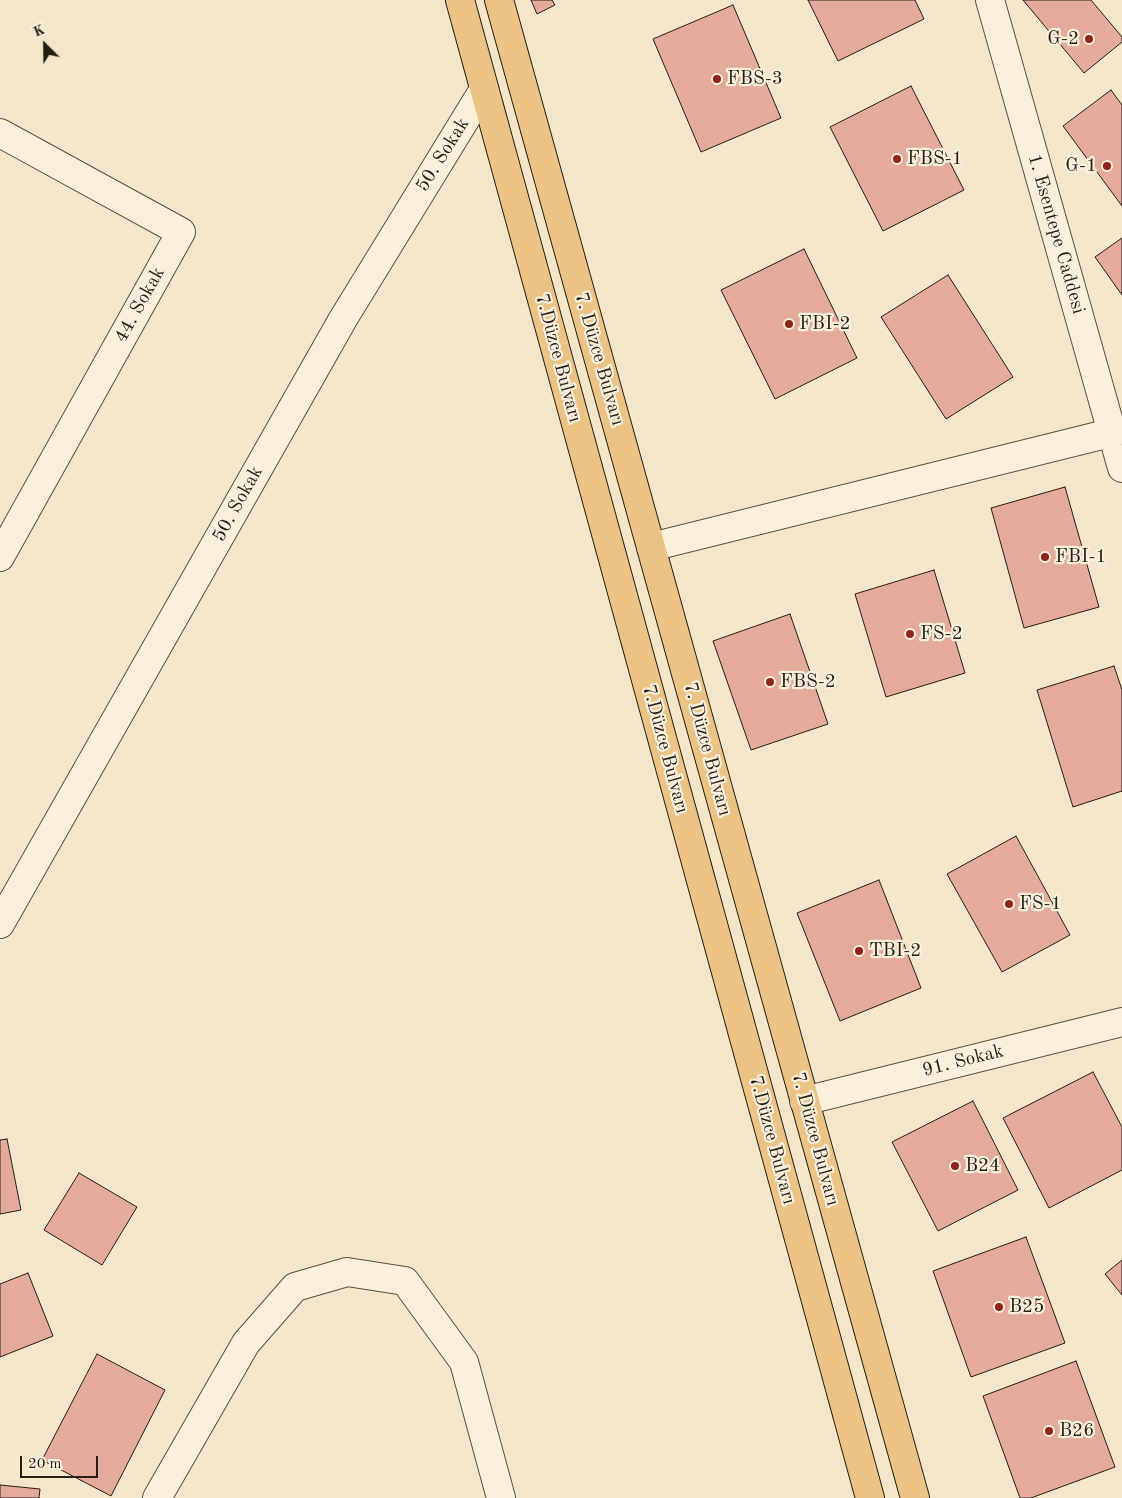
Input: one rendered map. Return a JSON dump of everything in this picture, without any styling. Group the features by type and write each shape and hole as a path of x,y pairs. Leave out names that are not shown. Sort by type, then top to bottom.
{"main road":[{"name":"7.Düzce Bulvarı","path":"460,0 870,1498"},
{"name":"7. Düzce Bulvarı","path":"499,0 915,1498"}],"street":[{"name":"1. Esentepe Caddesi","path":"990,0 1117,432 1122,468"},
{"name":"50. Sokak","path":"0,924 8,893 343,319 484,88"},
{"name":"44. Sokak","path":"0,133 181,232 0,557"},
{"path":"651,547 1117,432"},
{"name":"91. Sokak","path":"804,1100 1122,1022"},
{"path":"157,1498 246,1342 295,1287 347,1272 405,1281 464,1362 501,1498"}],"building":[{"path":"531,0 552,0 555,5 537,14"},
{"path":"808,0 915,0 924,19 838,61"},
{"name":"G-2","path":"1023,0 1091,0 1122,37 1122,42 1084,73"},
{"name":"FBS-3","path":"733,5 781,118 701,152 653,39"},
{"name":"FBS-1","path":"911,86 964,190 883,231 830,127"},
{"name":"G-1","path":"1111,90 1122,105 1122,206 1063,126"},
{"path":"1122,238 1122,295 1095,257"},
{"name":"FBI-2","path":"804,249 857,358 775,399 721,290"},
{"path":"948,275 1013,377 946,419 881,317"},
{"name":"FBI-1","path":"1065,487 1099,607 1024,628 991,508"},
{"name":"FS-2","path":"934,570 965,673 886,697 855,594"},
{"name":"FBS-2","path":"790,614 828,724 751,750 713,641"},
{"path":"1114,666 1122,690 1122,791 1073,807 1037,690"},
{"name":"FS-1","path":"1016,836 1070,935 1002,972 947,874"},
{"name":"TBI-2","path":"879,880 921,988 840,1021 797,913"},
{"path":"1093,1072 1122,1127 1122,1170 1049,1208 1003,1118"},
{"name":"B24","path":"973,1101 1018,1190 938,1231 892,1142"},
{"path":"7,1139 21,1210 0,1214 0,1140"},
{"path":"79,1173 137,1207 102,1265 44,1230"},
{"name":"B25","path":"1026,1237 1065,1343 971,1377 933,1271"},
{"path":"1122,1260 1122,1295 1105,1274"},
{"path":"28,1273 53,1336 0,1357 0,1284"},
{"path":"97,1354 165,1390 111,1496 42,1460"},
{"name":"B26","path":"1076,1361 1115,1467 1031,1498 1020,1498 983,1396"},
{"path":"0,1485 40,1489 39,1498 0,1498"}],"place":[{"name":"G-2","path":"1089,39"},
{"name":"FBS-3","path":"717,79"},
{"name":"FBS-1","path":"897,159"},
{"name":"G-1","path":"1107,166"},
{"name":"FBI-2","path":"789,324"},
{"name":"FBI-1","path":"1045,557"},
{"name":"FS-2","path":"910,634"},
{"name":"FBS-2","path":"770,682"},
{"name":"FS-1","path":"1009,904"},
{"name":"TBI-2","path":"859,951"},
{"name":"B24","path":"955,1166"},
{"name":"B25","path":"999,1307"},
{"name":"B26","path":"1049,1431"}]}
